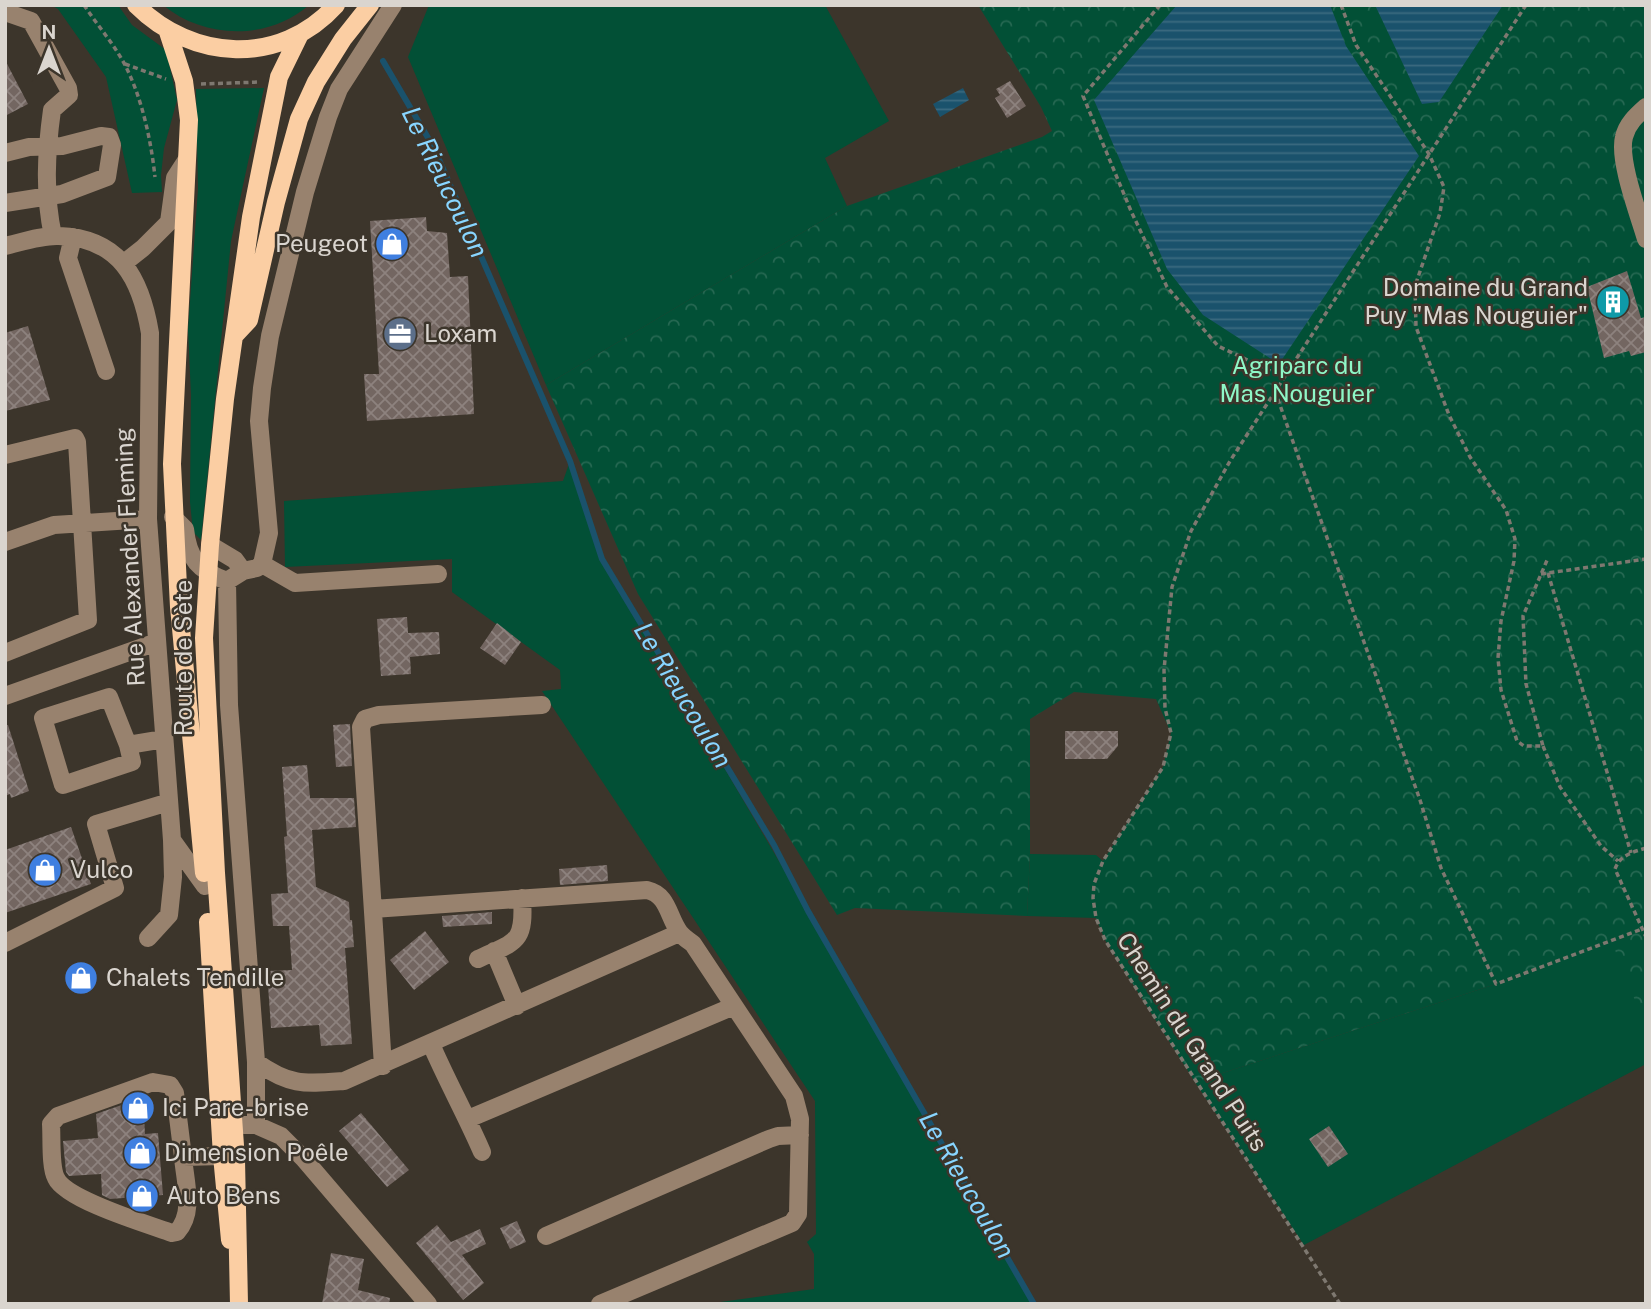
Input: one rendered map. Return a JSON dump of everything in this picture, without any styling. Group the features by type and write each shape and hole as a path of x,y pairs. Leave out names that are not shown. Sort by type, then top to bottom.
{"main road":[{"path":"136,5 168,32 186,41 224,50 263,47 300,34 336,5"},
{"path":"234,336 249,320 276,202 299,118 329,60 370,5"},
{"name":"Route de Sète","path":"168,32 184,81 189,120 172,464 173,517 205,886 226,1214 239,1298"},
{"name":"Route de Sète","path":"239,1298 239,1212 204,664 208,574 234,336 251,217 279,76 300,34"}],"street":[{"path":"173,517 185,529 186,543 192,558 208,574 235,576 262,564 270,533 259,421 270,336 305,192 327,117 339,89 393,5"},
{"path":"5,12 31,21 68,88 69,95 66,100 52,110 47,146 46,198 53,236"},
{"path":"1646,107 1632,118 1623,139 1625,165 1646,239"},
{"path":"5,153 29,147 62,146 101,136 108,137 111,145 107,177 62,194 5,203"},
{"path":"124,263 169,222 175,178 186,161"},
{"name":"Rue Alexander Fleming","path":"5,246 53,236 95,242 110,250 124,263 137,282 145,306 150,333 148,519 173,877 169,915 148,938"},
{"path":"73,237 68,258 106,371"},
{"path":"5,455 75,438 88,620 5,653"},
{"path":"5,542 52,526 148,519"},
{"path":"210,545 236,560 229,705 256,1062 256,1125"},
{"path":"262,564 295,583 438,575"},
{"path":"5,696 157,642"},
{"path":"109,697 128,745 132,762 63,785 43,719 109,697"},
{"path":"383,1066 361,727 365,719 379,715 542,705"},
{"path":"128,745 164,739"},
{"path":"5,943 116,888 96,824 169,802"},
{"path":"172,840 205,886"},
{"path":"373,909 647,890 660,896 679,933 693,944 794,1096 800,1119 800,1135 798,1214 792,1223 600,1304"},
{"path":"517,1006 486,955 514,942 522,932 522,898"},
{"path":"256,1062 277,1077 302,1084 344,1081 679,933"},
{"path":"468,1119 734,1006"},
{"path":"431,1044 450,1088 461,1101 482,1152"},
{"path":"153,1082 170,1085 175,1093 183,1157 189,1210 183,1226 177,1233 172,1233 102,1208 61,1185 54,1176 51,1124 58,1116 153,1082"},
{"path":"234,1125 256,1125 281,1136 304,1159 428,1304"},
{"path":"546,1237 769,1139 800,1135"},
{"path":"183,1157 222,1156"}],"path":[{"path":"84,5 125,64 140,104 153,152 156,186"},
{"path":"1160,5 1083,96 1131,211 1167,287 1218,346 1283,377"},
{"path":"1341,5 1356,45 1429,154 1444,187 1440,213 1415,286 1416,327 1449,415 1470,457 1506,510 1515,539 1514,561 1498,658 1501,690 1517,741 1524,746 1543,746"},
{"name":"Chemin du Grand Puits","path":"1340,1304 1105,940 1096,918 1094,884 1103,861 1163,767 1171,733 1165,708 1166,628 1172,587 1191,531 1230,461 1283,377 1526,5"},
{"path":"125,64 161,78 197,84 262,82 279,76"},
{"path":"1275,391 1420,800 1441,867 1496,984 1642,929"},
{"path":"1548,558 1523,616 1526,684 1543,746 1559,787 1601,846 1618,861"},
{"path":"1541,574 1646,559"},
{"path":"1548,573 1631,853"},
{"path":"1646,848 1618,861 1615,869 1646,937"}],"green space":[{"path":"51,5 118,5 132,25 166,50 177,100 164,148 162,192 132,193 106,77 58,9"},
{"path":"163,5 309,5 293,17 275,25 236,31 197,24"},
{"path":"429,5 825,5 889,121 825,158 847,206 546,385 408,57"},
{"name":"Agriparc du Mas Nouguier","path":"978,5 1646,5 1646,1028 1611,940 1496,984 1195,1082 1105,940 1096,918 1093,898 1094,884 1103,861 1163,767 1171,733 1156,699 1074,692 1030,719 1027,916 855,908 837,915 638,594 546,385 847,206 1042,137 1052,131 1041,107"},
{"path":"264,88 231,241 201,540 193,532 190,502 191,395 188,330 198,189 196,89"},
{"path":"570,461 602,559 811,916 1032,1304 706,1304 814,1289 814,1254 807,1242 816,1234 815,1101 542,691 561,689 560,670 452,592 452,559 285,567 284,501 563,481"},
{"path":"1030,854 1096,855 1103,861 1095,889 1096,918 1027,916"},
{"path":"1646,937 1646,1064 1304,1245 1195,1082 1496,984 1611,940"}],"water":[{"path":"1177,5 1330,5 1346,46 1419,156 1279,364 1203,315 1167,269 1094,100"},
{"path":"1375,5 1503,5 1439,102 1422,104"},
{"path":"963,88 969,100 940,117 933,104"}],"building":[{"path":"5,60 28,104 5,116"},
{"path":"1010,81 1026,106 1007,118 995,98 1000,95 996,89"},
{"path":"426,217 427,231 447,233 450,277 468,276 474,414 367,421 364,374 379,374 370,221"},
{"name":"Domaine du Grand Puy \"Mas Nouguier\"","path":"1627,271 1641,318 1646,317 1646,352 1631,356 1629,351 1604,358 1587,287"},
{"path":"28,326 50,400 5,411 5,333"},
{"path":"407,617 408,633 439,632 440,654 410,657 411,674 381,676 377,619"},
{"path":"497,623 521,642 505,665 480,648"},
{"path":"350,724 352,766 336,767 333,725"},
{"path":"5,725 8,725 29,791 11,798 10,794 5,796"},
{"path":"1065,731 1118,731 1118,746 1107,759 1065,759"},
{"path":"307,765 310,798 354,798 356,827 312,830 316,887 349,902 354,947 345,948 352,1044 321,1046 319,1025 271,1028 267,971 292,970 289,926 273,926 271,894 288,893 282,767"},
{"name":"Vulco","path":"71,827 91,884 5,913 5,850"},
{"path":"607,865 608,881 560,885 559,869"},
{"path":"492,912 492,924 443,927 442,916"},
{"path":"425,931 449,962 414,990 390,960"},
{"path":"133,1101 143,1101 145,1134 158,1133 163,1195 110,1199 102,1195 101,1174 69,1176 66,1172 63,1141 98,1138 96,1114"},
{"path":"361,1113 409,1170 387,1187 339,1131"},
{"path":"1329,1126 1348,1154 1328,1167 1309,1139"},
{"path":"517,1221 526,1242 510,1249 500,1228"},
{"path":"437,1225 451,1242 480,1229 486,1244 462,1255 484,1283 463,1300 416,1243"},
{"path":"331,1253 364,1259 358,1290 390,1298 389,1304 322,1304"}],"waterway":[{"name":"Le Rieucoulon","path":"383,61 434,148 570,461 602,559 774,845 808,911 1034,1304"}],"place":[{"name":"Peugeot","path":"392,244"},
{"name":"Domaine du Grand Puy \"Mas Nouguier\"","path":"1613,302"},
{"name":"Loxam","path":"400,334"},
{"name":"Vulco","path":"45,870"},
{"name":"Chalets Tendille","path":"81,978"},
{"name":"Ici Pare-brise","path":"138,1108"},
{"name":"Dimension Poêle","path":"140,1153"},
{"name":"Auto Bens","path":"142,1196"}]}
